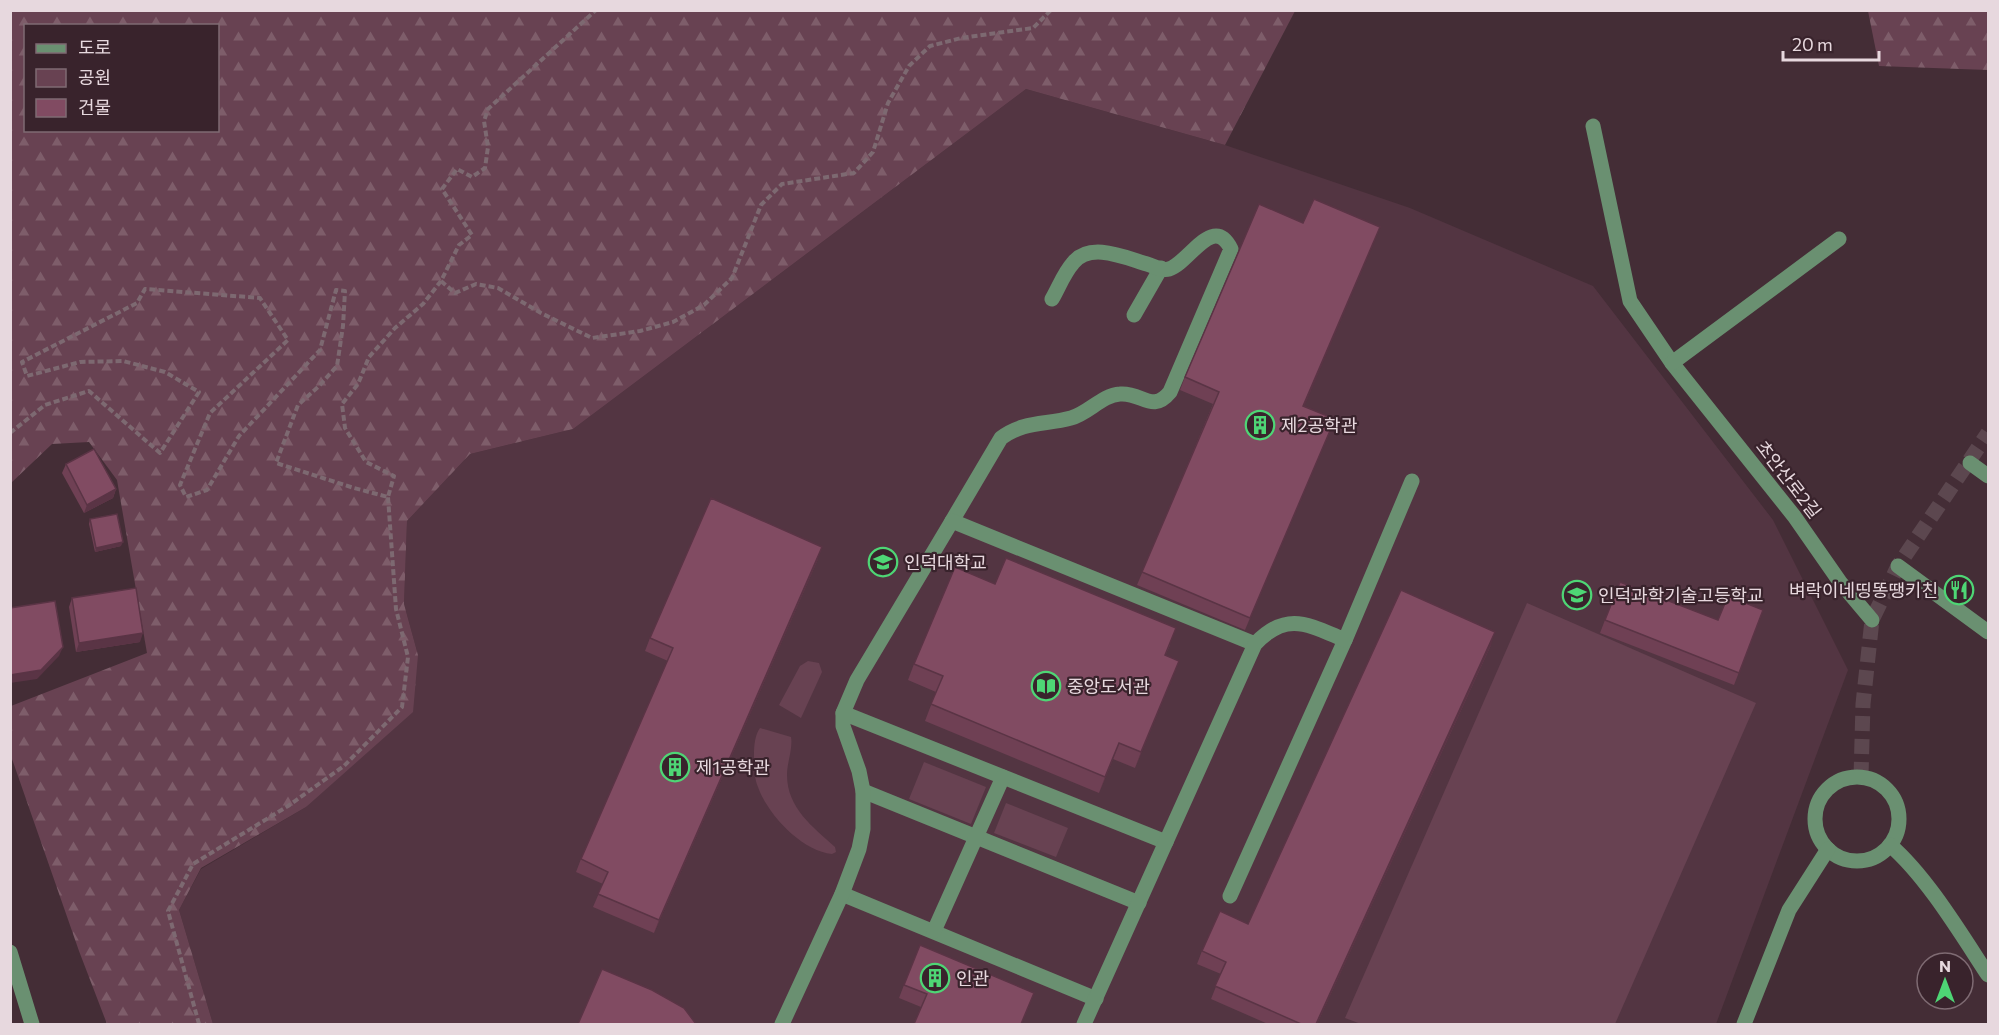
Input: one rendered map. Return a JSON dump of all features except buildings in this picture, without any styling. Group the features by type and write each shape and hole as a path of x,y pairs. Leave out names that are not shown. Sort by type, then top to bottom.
{"street":[{"name":"초안산로2길","path":"1593,126 1630,301 1672,363 1794,516 1840,582 1872,620"},
{"path":"782,1024 842,894 863,829 863,791 843,726 843,713 857,680 1001,438 1009,431 1021,426 1071,418 1089,411 1111,395 1122,393 1156,403 1163,401 1170,392 1231,249 1223,239 1209,237 1177,265 1166,270 1110,253 1088,253 1073,262 1052,299"},
{"path":"1672,363 1839,239"},
{"path":"1134,315 1161,268"},
{"path":"1970,463 1989,476"},
{"path":"1230,896 1345,640 1412,481"},
{"path":"952,521 1254,644"},
{"path":"1898,566 1989,632"},
{"path":"1084,1024 1254,644 1274,628 1288,623 1305,624 1345,640"},
{"path":"843,713 1166,842"},
{"path":"934,932 1003,777"},
{"path":"1853,777 1868,778 1882,784 1892,795 1898,808 1899,823 1890,845 1875,857 1861,861 1846,860 1828,849 1816,830 1815,816 1819,801 1827,789 1839,781 1853,777"},
{"path":"863,791 1139,903"},
{"path":"1890,845 1902,856 1946,913 1989,975"},
{"path":"1744,1024 1789,910 1828,849"},
{"path":"842,894 1096,999"},
{"path":"10,952 32,1024"}],"path":[{"path":"199,1024 168,911 193,864 288,806 344,766 402,707 408,657 396,609 388,496 394,476 366,462 345,428 342,404 358,384 369,357 395,328 423,304 441,281 459,245 472,235 442,189 458,170 472,177 485,168 488,147 484,121 488,109 596,10"},
{"path":"441,281 454,293 476,284 498,288 541,313 592,338 640,331 673,322 704,306 732,279 761,205 782,184 854,173 873,152 888,103 909,66 930,46 961,38 1033,28 1051,10"},
{"path":"10,433 45,405 89,391 159,453 199,392 165,372 123,361 80,362 27,376 22,362 137,303 145,289 260,298 288,340 210,413 180,485 186,496 207,490 239,436 320,350 336,290 345,291 337,366 298,405 276,463 354,488 388,496"}],"shaded area":[{"name":"인덕대학교","path":"1026,89 1225,145 1410,208 1593,286 1773,520 1848,670 1716,1024 213,1024 179,910 201,869 306,807 418,655 404,604 407,521 470,454 573,429"}],"green space":[{"path":"11,11 1295,11 1225,145 1026,89 573,429 470,454 407,521 404,604 418,655 413,712 306,807 201,868 179,910 213,1024 107,1024 11,756 11,706 147,653 117,480 89,442 52,444 11,483"},
{"path":"1868,11 1988,11 1988,70 1879,66"},
{"path":"1527,603 1756,703 1615,1024 1361,1024 1345,1018"},
{"path":"808,661 819,663 822,672 801,718 779,705 800,666"},
{"path":"760,728 791,737 787,775 791,797 803,816 835,847 836,852 832,854 821,851 798,839 778,820 763,798 755,776 754,759 755,744"},
{"path":"924,762 986,787 971,824 909,799"},
{"path":"1006,803 1068,828 1056,857 994,833"}],"tunnel":[{"path":"1861,777 1863,704 1872,620 1898,566 1988,433"}],"place":[{"name":"제2공학관","path":"1260,425"},
{"name":"인덕대학교","path":"883,562"},
{"name":"벼락이네띵똥땡키친","path":"1959,590"},
{"name":"인덕과학기술고등학교","path":"1577,595"},
{"name":"중앙도서관","path":"1046,686"},
{"name":"제1공학관","path":"675,767"},
{"name":"인관","path":"935,978"}]}
